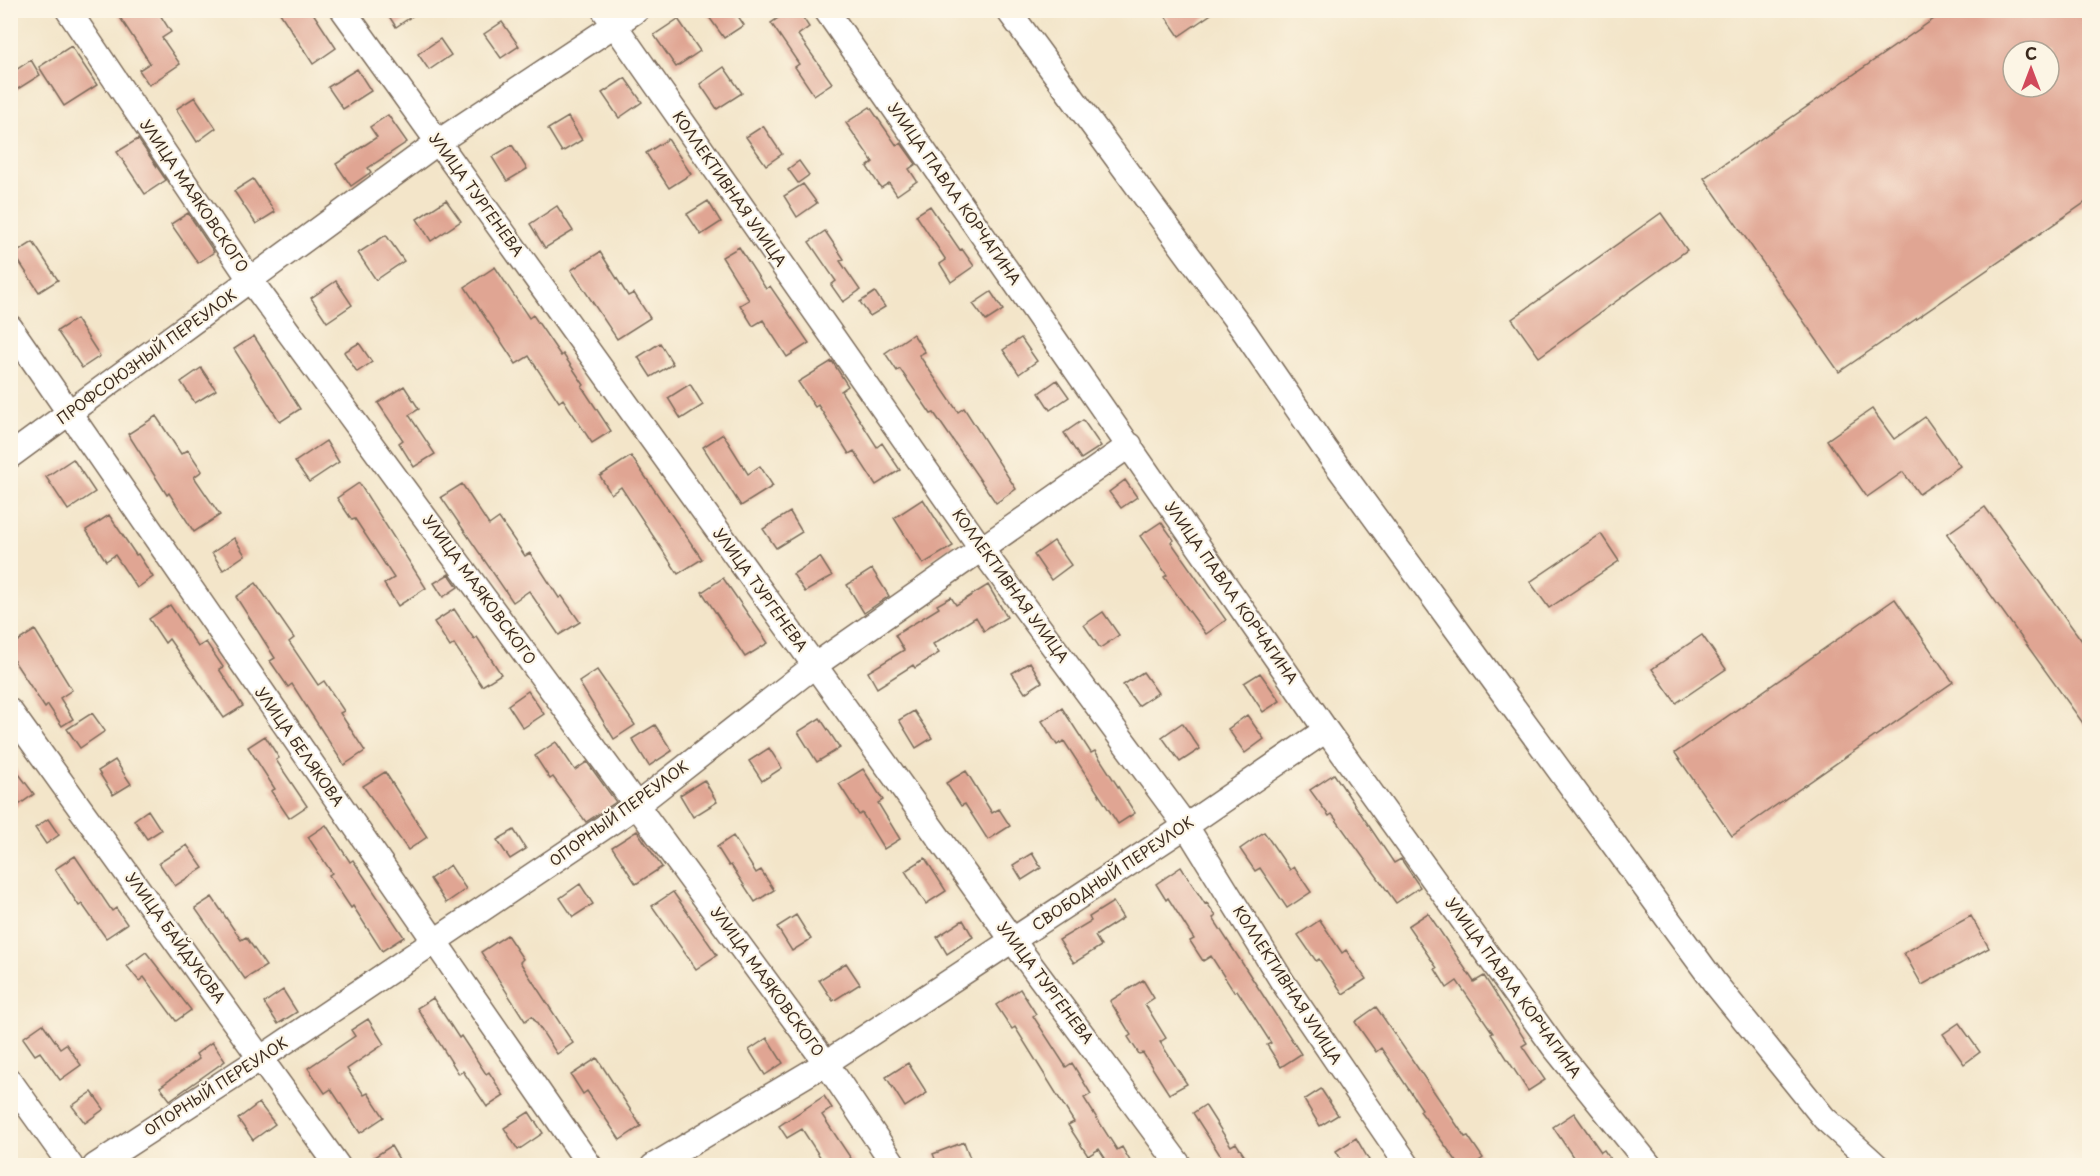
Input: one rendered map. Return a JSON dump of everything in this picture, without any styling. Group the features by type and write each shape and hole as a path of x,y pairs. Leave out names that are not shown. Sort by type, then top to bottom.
{"street":[{"name":"УЛИЦА МАЯКОВСКОГО","path":"68,10 251,281 826,1063 896,1166"},
{"name":"УЛИЦА ТУРГЕНЕВА","path":"343,10 1013,941 1180,1166"},
{"name":"ПРОФСОЮЗНЫЙ ПЕРЕУЛОК","path":"10,456 609,18 637,10"},
{"name":"УЛИЦА ПАВЛА КОРЧАГИНА","path":"826,10 1326,730 1554,1047 1650,1166"},
{"path":"1008,10 1714,982 1824,1118 1877,1166"},
{"name":"КОЛЛЕКТИВНАЯ УЛИЦА","path":"609,18 982,550 1186,826 1282,981 1408,1166"},
{"name":"УЛИЦА БЕЛЯКОВА","path":"10,327 590,1166"},
{"name":"ОПОРНЫЙ ПЕРЕУЛОК","path":"95,1166 261,1058 637,805 814,666 1130,445"},
{"name":"УЛИЦА БАЙДУКОВА","path":"10,711 338,1166"},
{"name":"СВОБОДНЫЙ ПЕРЕУЛОК","path":"653,1166 826,1063 1186,826 1326,730"},
{"path":"10,1081 71,1166"}],"building":[{"path":"115,10 157,10 171,32 162,38 180,64 149,85 139,70 150,63"},
{"path":"278,10 311,10 336,48 313,64"},
{"path":"385,10 421,10 396,27"},
{"path":"704,10 734,10 744,25 724,38"},
{"path":"790,10 798,10 809,27 798,35 832,83 814,95 795,67 799,64 771,23"},
{"path":"1161,10 1217,10 1179,36"},
{"path":"1947,10 2090,10 2090,199 1839,372 1704,178"},
{"path":"678,19 700,51 676,67 654,35"},
{"path":"502,22 519,46 501,58 484,34"},
{"path":"440,39 451,55 429,70 418,54"},
{"path":"71,46 97,85 64,106 39,67"},
{"path":"31,60 40,75 10,94 10,74"},
{"path":"724,67 742,93 717,109 700,84"},
{"path":"357,69 371,91 343,109 328,87"},
{"path":"625,78 642,102 619,118 602,93"},
{"path":"195,97 216,128 197,142 176,109"},
{"path":"870,107 897,146 901,143 916,164 909,169 917,181 897,195 889,183 881,188 867,167 873,162 846,123"},
{"path":"388,115 407,142 368,168 371,172 351,186 336,164 377,137 370,127"},
{"path":"568,117 582,140 562,152 548,129"},
{"path":"763,126 782,154 766,165 746,137"},
{"path":"138,139 166,180 145,194 117,152"},
{"path":"668,139 691,174 669,188 646,153"},
{"path":"512,145 527,169 507,181 492,157"},
{"path":"799,161 809,175 798,183 788,169"},
{"path":"253,179 275,212 256,224 234,191"},
{"path":"803,184 817,203 797,217 784,196"},
{"path":"446,200 461,221 431,241 417,219"},
{"path":"708,201 721,222 701,235 687,214"},
{"path":"557,206 573,231 545,248 530,224"},
{"path":"930,206 960,250 962,249 974,266 951,282 940,264 946,260 916,215"},
{"path":"188,213 214,252 198,263 171,224"},
{"path":"1661,213 1687,250 1539,357 1512,319"},
{"path":"825,231 844,259 840,261 860,290 843,302 831,285 836,281 809,242"},
{"path":"386,235 404,261 376,280 358,253"},
{"path":"33,242 58,280 39,292 14,254"},
{"path":"739,247 766,289 770,286 809,343 787,357 763,320 753,326 740,305 749,300 722,257"},
{"path":"600,252 628,296 634,293 650,318 617,339 571,270"},
{"path":"495,267 529,318 533,315 561,356 563,354 611,431 592,443 563,399 559,402 529,356 516,364 465,287"},
{"path":"336,281 352,305 327,322 311,298"},
{"path":"875,292 885,307 870,316 860,302"},
{"path":"991,292 1003,310 986,321 973,304"},
{"path":"76,319 100,356 82,368 57,331"},
{"path":"913,334 925,352 919,355 958,412 964,408 1016,489 996,503 934,413 931,414 900,369 897,371 885,353"},
{"path":"254,336 300,409 280,422 234,349"},
{"path":"1021,338 1037,361 1019,374 1003,350"},
{"path":"359,343 372,362 357,372 344,352"},
{"path":"660,343 673,364 651,377 638,357"},
{"path":"832,361 848,386 841,391 877,447 882,443 900,470 876,485 854,451 849,454 818,405 815,407 798,382"},
{"path":"201,368 216,390 195,403 181,382"},
{"path":"1057,380 1069,397 1050,410 1039,393"},
{"path":"690,384 703,405 681,419 668,398"},
{"path":"404,386 419,409 409,415 435,454 414,467 399,443 403,440 378,403"},
{"path":"1872,409 1894,439 1925,417 1960,466 1919,494 1903,472 1867,497 1827,440"},
{"path":"156,416 181,454 188,450 202,471 194,477 220,515 194,532 128,434"},
{"path":"1083,420 1101,446 1081,459 1064,433"},
{"path":"723,434 748,474 760,466 773,486 741,506 703,447"},
{"path":"326,441 339,462 309,482 295,462"},
{"path":"631,456 702,559 678,574 621,487 611,494 600,476"},
{"path":"73,459 95,492 68,510 46,477"},
{"path":"1125,480 1137,497 1121,508 1109,492"},
{"path":"359,483 426,588 398,606 384,584 394,578 355,519 352,520 337,498"},
{"path":"462,484 489,525 499,518 525,556 530,553 559,598 562,596 580,622 559,635 529,591 513,602 441,497"},
{"path":"923,499 953,546 923,564 894,518"},
{"path":"1985,507 2090,652 2090,733 1947,534"},
{"path":"790,512 802,532 776,548 763,529"},
{"path":"109,515 153,577 137,588 115,555 106,561 86,530"},
{"path":"1161,522 1174,540 1171,542 1226,620 1206,634 1164,577 1167,575 1140,536"},
{"path":"1601,534 1619,561 1549,608 1530,582"},
{"path":"234,538 245,555 223,570 212,553"},
{"path":"1054,541 1071,565 1051,580 1034,555"},
{"path":"820,557 832,576 805,592 793,574"},
{"path":"872,569 889,596 864,613 847,585"},
{"path":"449,574 458,587 443,597 434,583"},
{"path":"723,578 768,643 745,657 702,592"},
{"path":"256,583 294,638 289,642 318,685 324,681 344,711 340,713 365,751 344,765 292,684 288,687 270,661 275,658 236,597"},
{"path":"988,585 1007,617 984,631 976,617 933,644 939,653 915,668 913,665 877,688 868,672 904,650 895,635 939,608 937,605 951,597 956,605"},
{"path":"1895,599 1953,682 1732,836 1675,753"},
{"path":"170,605 198,647 206,642 223,667 219,669 243,706 224,718 169,639 165,643 149,619"},
{"path":"454,609 474,639 477,637 501,674 482,686 454,644 450,647 434,622"},
{"path":"1103,612 1119,635 1100,648 1084,625"},
{"path":"35,630 72,690 60,698 73,719 62,726 48,705 45,708 10,655 10,646"},
{"path":"1702,635 1726,669 1676,703 1652,669"},
{"path":"1030,662 1042,682 1025,693 1012,673"},
{"path":"597,670 635,725 614,739 579,682"},
{"path":"1143,672 1158,693 1138,706 1123,685"},
{"path":"1260,673 1280,701 1263,712 1244,683"},
{"path":"528,691 544,714 523,728 508,705"},
{"path":"1062,708 1091,753 1095,751 1135,813 1118,824 1064,741 1057,745 1042,721"},
{"path":"914,711 932,738 916,748 899,720"},
{"path":"92,713 105,731 80,748 67,729"},
{"path":"1247,715 1264,739 1245,753 1228,729"},
{"path":"820,718 840,748 817,762 798,732"},
{"path":"1182,723 1200,749 1180,762 1162,737"},
{"path":"655,725 672,751 649,766 632,739"},
{"path":"265,736 279,758 276,760 307,806 289,818 271,791 275,789 248,747"},
{"path":"556,742 575,770 587,762 616,802 586,822 553,777 550,779 535,756"},
{"path":"769,748 782,768 762,781 749,761"},
{"path":"115,760 131,784 113,795 98,771"},
{"path":"10,762 34,794 10,811"},
{"path":"863,769 883,800 878,803 900,839 884,849 862,813 859,815 839,784"},
{"path":"966,771 992,813 999,809 1010,826 988,840 965,804 961,806 946,783"},
{"path":"385,772 427,837 408,850 363,786"},
{"path":"1334,774 1394,863 1401,859 1420,887 1396,903 1332,814 1329,816 1310,790"},
{"path":"704,780 717,802 693,817 680,795"},
{"path":"148,810 161,830 147,839 134,820"},
{"path":"48,819 59,835 46,844 35,828"},
{"path":"326,825 350,862 353,860 404,937 382,951 353,906 351,908 329,875 332,873 308,837"},
{"path":"514,830 526,849 510,859 497,840"},
{"path":"637,831 662,867 636,884 612,847"},
{"path":"1264,832 1290,870 1294,867 1311,892 1287,908 1260,868 1255,871 1240,849"},
{"path":"733,836 756,873 761,870 774,890 755,902 717,847"},
{"path":"187,845 203,868 175,886 159,863"},
{"path":"1032,853 1041,868 1022,880 1013,865"},
{"path":"75,856 112,911 116,908 127,924 106,938 82,904 79,906 55,869"},
{"path":"925,858 946,891 926,904 905,871"},
{"path":"450,865 466,889 446,903 430,879"},
{"path":"1181,867 1205,904 1207,903 1216,916 1213,918 1301,1054 1281,1067 1267,1045 1271,1043 1237,990 1234,992 1211,956 1203,961 1190,941 1194,939 1168,898 1166,900 1156,884"},
{"path":"580,884 593,904 573,917 560,898"},
{"path":"673,892 717,955 696,969 652,906"},
{"path":"212,897 241,940 246,937 266,966 245,979 195,908"},
{"path":"1113,902 1123,918 1095,936 1101,946 1074,963 1059,940 1091,921 1089,917"},
{"path":"1428,913 1474,982 1484,976 1527,1043 1522,1046 1545,1080 1528,1091 1491,1034 1493,1033 1457,981 1447,988 1435,969 1437,968 1408,926"},
{"path":"796,915 811,939 792,951 777,927"},
{"path":"1971,916 1989,948 1922,985 1904,953"},
{"path":"963,920 973,937 947,954 937,937"},
{"path":"1320,920 1342,953 1346,950 1366,979 1343,994 1319,959 1316,961 1298,935"},
{"path":"507,935 523,959 520,962 573,1043 557,1054 532,1016 525,1021 481,952"},
{"path":"146,952 191,1010 176,1021 144,977 139,981 127,966"},
{"path":"846,963 860,984 833,1001 819,980"},
{"path":"1143,980 1154,998 1145,1004 1166,1038 1160,1042 1187,1084 1169,1094 1143,1053 1139,1054 1128,1037 1131,1035 1110,1001"},
{"path":"1020,989 1036,1014 1033,1016 1066,1067 1072,1063 1091,1094 1084,1098 1117,1150 1122,1147 1133,1166 1093,1166 1105,1158 1099,1149 1088,1156 1068,1125 1074,1122 1015,1027 1012,1029 996,1005"},
{"path":"283,990 297,1012 278,1024 264,1003"},
{"path":"433,998 459,1038 461,1036 486,1074 489,1072 504,1096 487,1107 463,1071 459,1074 417,1008"},
{"path":"1376,1007 1465,1137 1468,1136 1483,1158 1472,1166 1460,1166 1420,1111 1422,1109 1381,1048 1376,1052 1355,1022"},
{"path":"368,1019 384,1044 347,1069 364,1095 368,1093 384,1117 360,1133 331,1089 325,1093 308,1068 355,1036 351,1030"},
{"path":"1959,1023 1980,1052 1964,1064 1943,1034"},
{"path":"43,1024 60,1048 66,1044 81,1065 60,1080 40,1052 35,1055 23,1038"},
{"path":"767,1038 783,1063 765,1075 749,1050"},
{"path":"212,1042 225,1061 170,1100 160,1087 199,1059 196,1054"},
{"path":"597,1058 641,1126 620,1140 587,1091 583,1094 571,1075"},
{"path":"908,1063 927,1093 905,1107 886,1077"},
{"path":"1321,1089 1338,1115 1320,1126 1304,1100"},
{"path":"92,1092 104,1109 85,1123 72,1106"},
{"path":"824,1096 832,1108 822,1115 856,1166 826,1166 802,1129 787,1138 779,1126"},
{"path":"259,1103 275,1124 253,1140 238,1119"},
{"path":"1205,1105 1231,1146 1236,1143 1251,1166 1227,1166 1193,1113"},
{"path":"529,1112 543,1133 518,1150 504,1128"},
{"path":"1574,1113 1601,1152 1604,1150 1615,1166 1579,1166 1553,1127"},
{"path":"1356,1138 1369,1160 1361,1166 1345,1166 1336,1151"},
{"path":"964,1142 973,1166 938,1166 933,1154"},
{"path":"391,1146 403,1166 380,1166 374,1157"}]}
